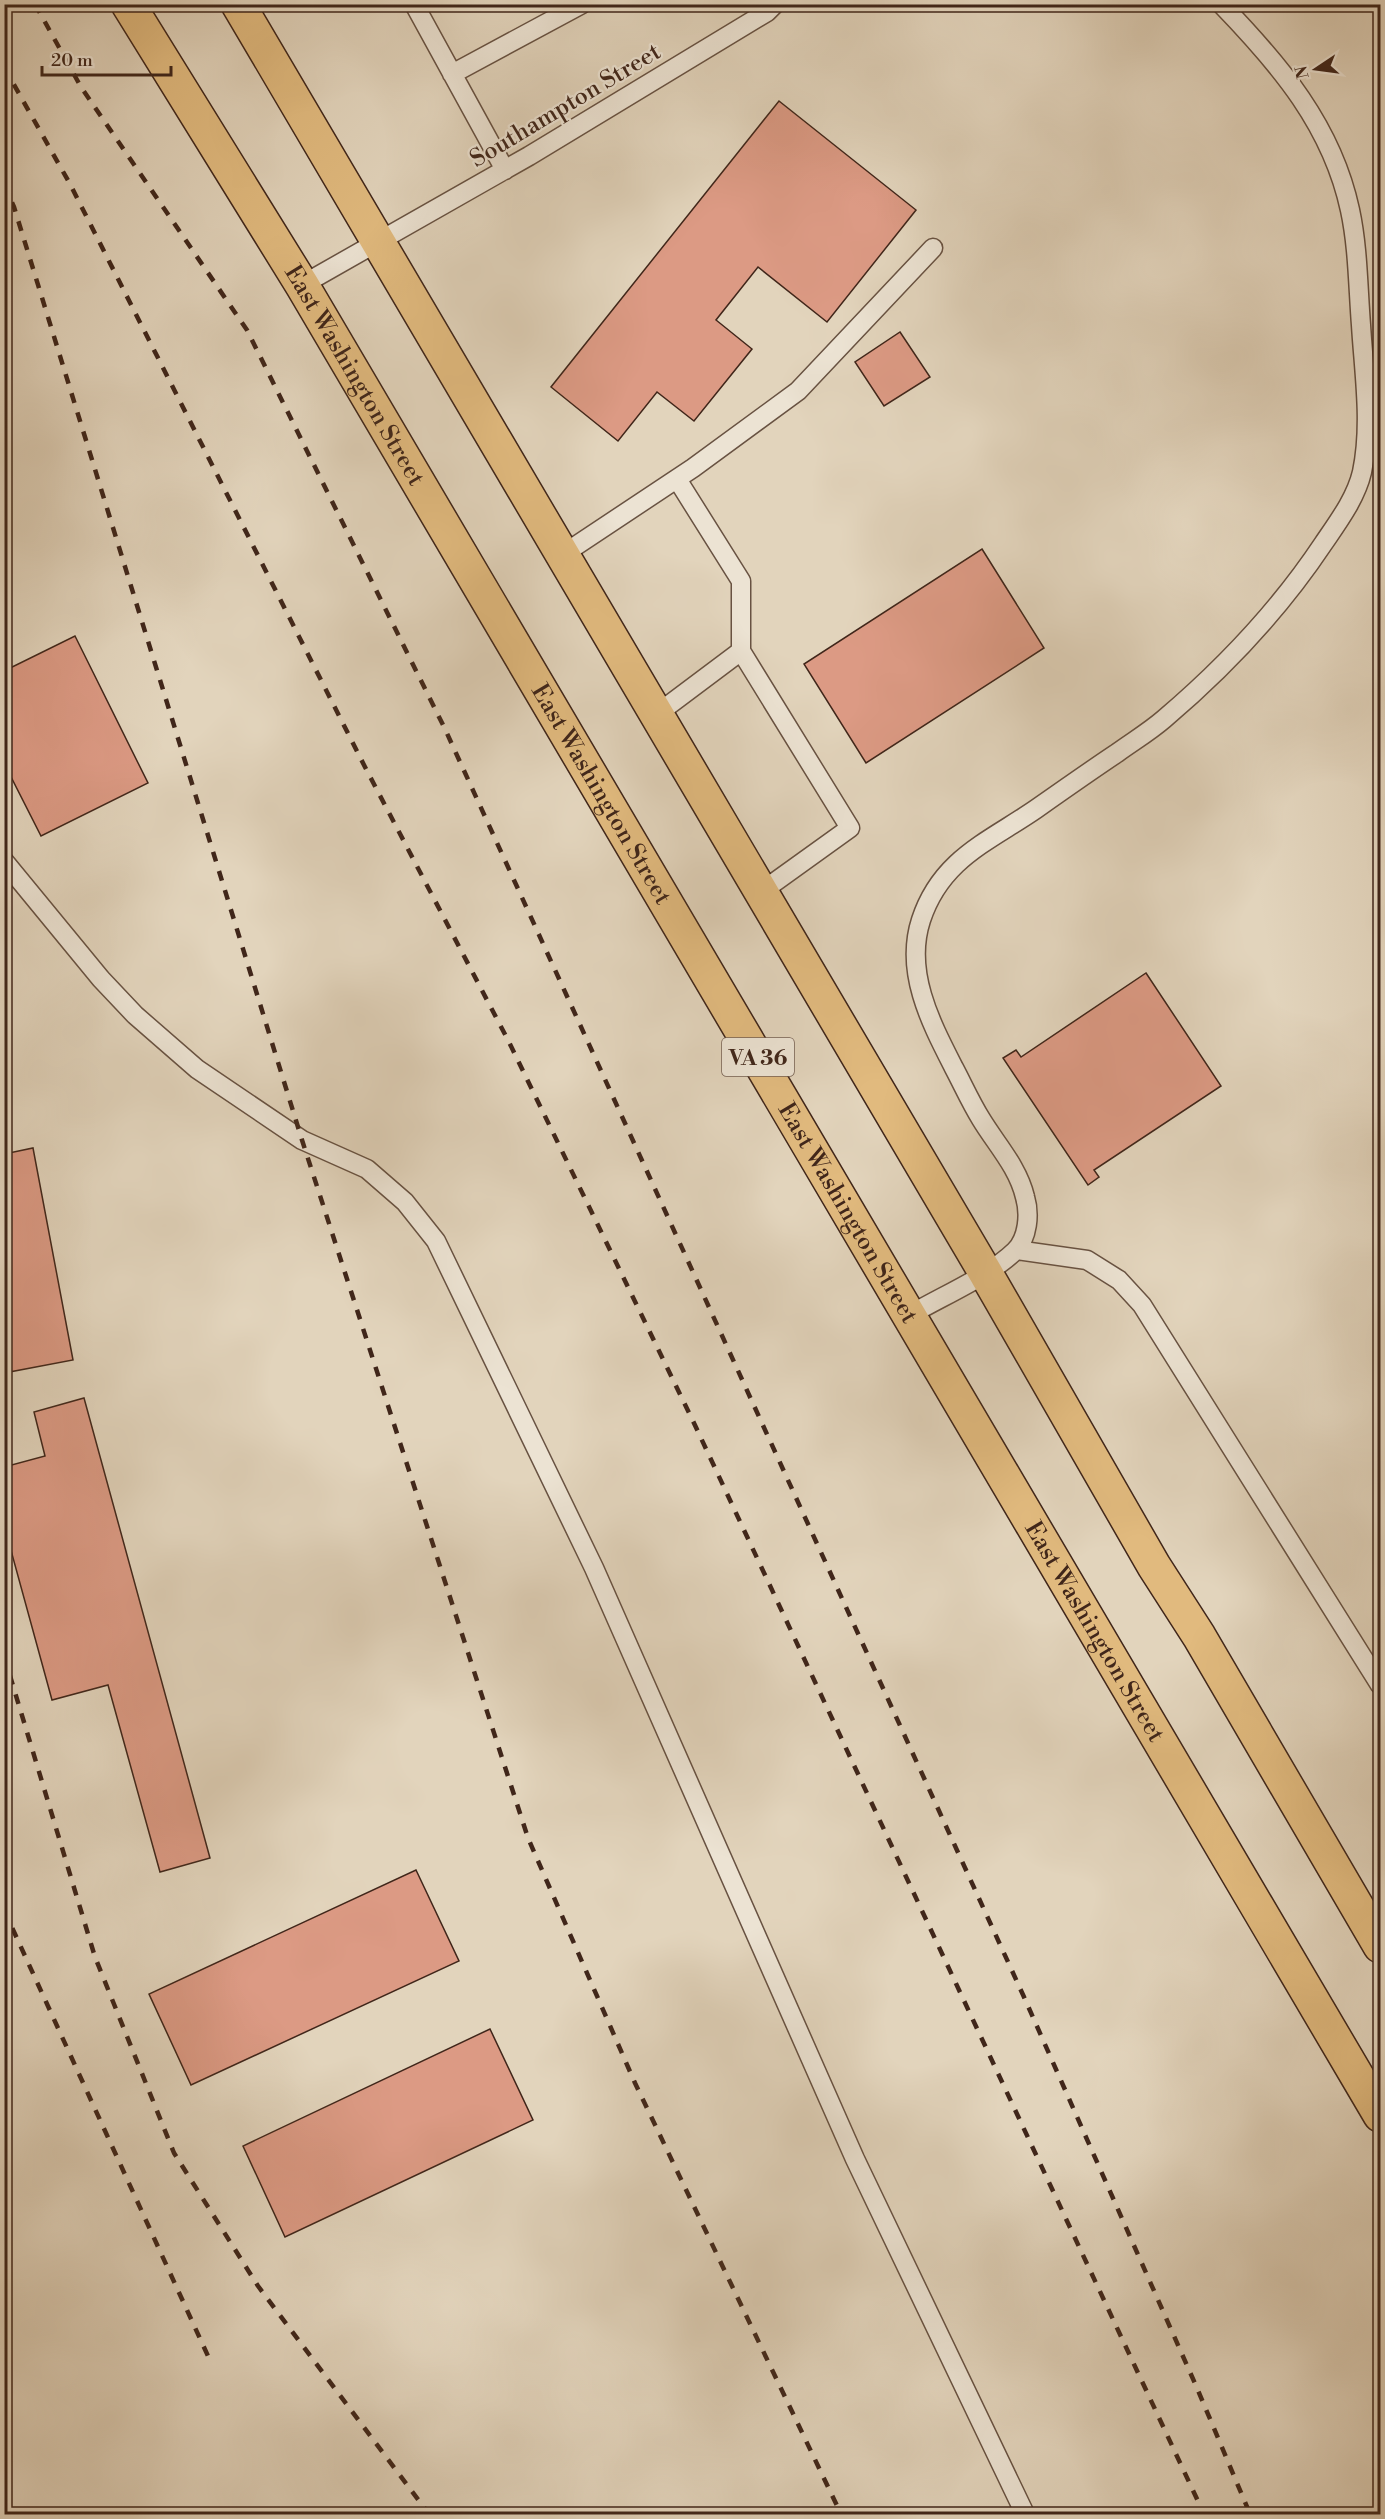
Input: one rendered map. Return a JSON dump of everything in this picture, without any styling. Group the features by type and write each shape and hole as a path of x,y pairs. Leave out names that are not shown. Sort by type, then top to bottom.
{"highway":[{"name":"East Washington Street","path":"128,4 302,285 1380,2115"},
{"path":"238,4 1380,1946"}],"lane":[{"path":"414,4 505,170"},
{"path":"452,74 582,4"},
{"name":"Southampton Street","path":"302,285 505,170 767,12 775,4"},
{"path":"910,1315 985,1272 1016,1250 1023,1238 1028,1214 1025,1195 1012,1166 979,1117 921,997 916,960 920,922 935,888 965,854 1030,813 1162,722 1243,646 1299,581 1347,509 1361,476 1368,430 1358,283 1350,212 1335,160 1302,99 1271,55 1221,4"},
{"path":"562,555 677,479 798,391 933,248"},
{"path":"677,479 741,581 741,651 850,828 761,892"},
{"path":"657,714 741,651"},
{"path":"4,861 101,979 135,1015 197,1069 302,1140 367,1169 405,1202 436,1241 594,1568 855,2158 1025,2514"},
{"path":"1016,1250 1087,1260 1119,1280 1142,1305 1380,1684"}],"building":[{"path":"779,101 916,210 827,322 758,267 716,320 752,349 694,421 657,392 618,441 551,387"},
{"path":"900,332 930,377 884,406 855,362"},
{"path":"982,549 1044,648 866,763 804,664"},
{"path":"75,636 148,783 41,836 4,763 4,671"},
{"path":"1146,973 1221,1086 1094,1170 1099,1177 1088,1185 1003,1058 1016,1050 1021,1057"},
{"path":"33,1148 73,1360 4,1373 4,1154"},
{"path":"84,1398 210,1858 160,1872 108,1685 52,1700 4,1525 4,1467 45,1456 34,1412"},
{"path":"416,1870 459,1961 191,2085 149,1994"},
{"path":"490,2029 533,2120 285,2237 243,2146"}],"railway":[{"path":"35,4 81,87 247,330 445,729 1024,1997 1197,2388 1250,2514"},
{"path":"4,67 70,184 365,767 509,1042 693,1421 1204,2514"},
{"path":"4,184 14,207 302,1140 528,1838 635,2083 841,2514"},
{"path":"4,1656 95,1957 174,2153 258,2286 429,2514"},
{"path":"4,1910 208,2356"}]}
